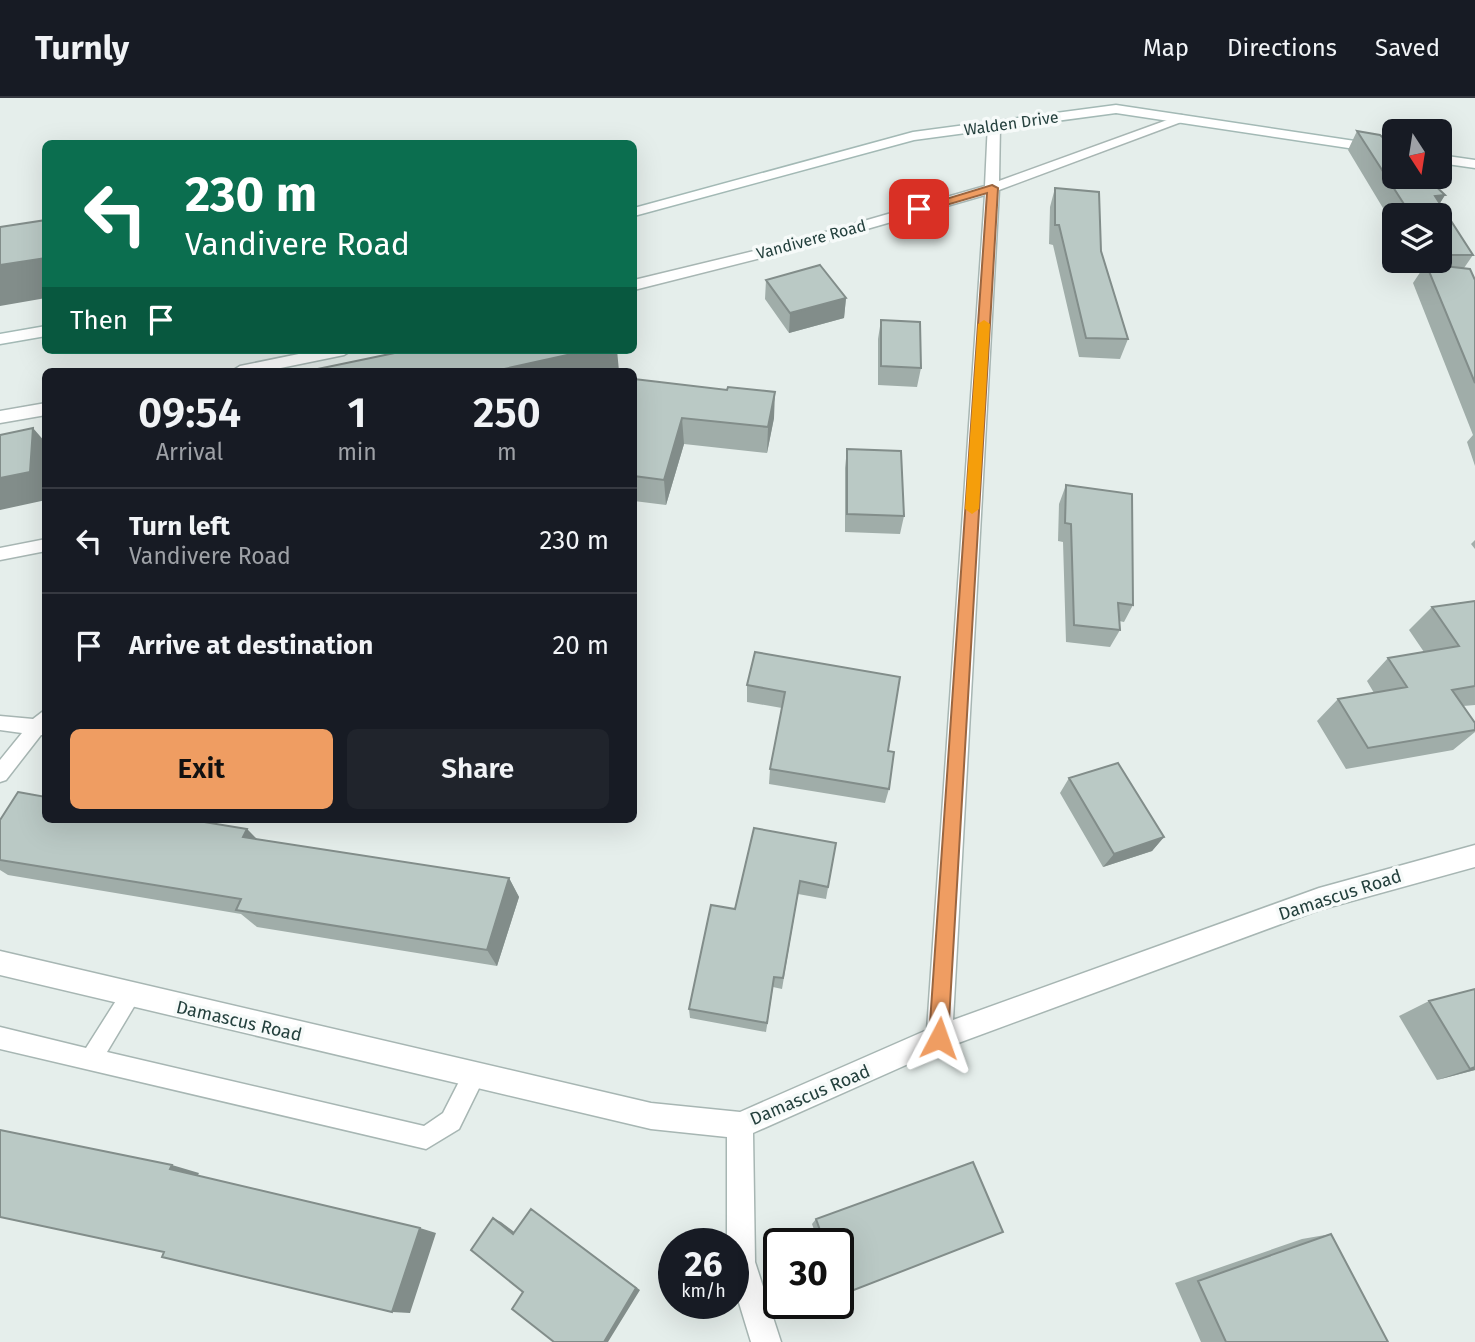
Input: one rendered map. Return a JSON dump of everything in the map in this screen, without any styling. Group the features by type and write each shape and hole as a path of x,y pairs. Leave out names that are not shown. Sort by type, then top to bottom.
{"street":[{"name":"Walden Drive","path":"637,211 913,136 1116,109 1382,149"},
{"name":"Vandivere Road","path":"637,284 796,245 992,188 1186,118"},
{"path":"939,1038 992,188 993,125"},
{"path":"1452,161 1475,164"},
{"path":"0,339 42,332"},
{"path":"255,368 324,354"},
{"path":"0,417 42,410"},
{"name":"Damascus Road","path":"0,963 651,1116 740,1125 939,1038 1319,899 1475,856"},
{"path":"740,1125 741,1262 766,1342"}],"lane":[{"path":"0,554 42,546"},
{"path":"0,723 42,724"},
{"path":"0,774 42,726"},
{"path":"91,1059 131,995"},
{"path":"0,1038 426,1138 451,1121 474,1076"}],"building":[{"path":"1357,131 1382,137 1382,170"},
{"path":"1055,188 1099,192 1101,251 1128,339 1086,338 1059,225 1055,225"},
{"path":"1394,189 1439,189 1445,195 1435,196 1440,203 1403,203"},
{"path":"42,221 42,259 0,265 0,227"},
{"path":"1452,222 1473,255 1452,255"},
{"path":"820,265 846,298 790,313 766,280"},
{"path":"1452,267 1470,269 1475,280 1475,383 1430,273 1452,273"},
{"path":"881,320 920,322 921,368 881,366"},
{"path":"390,354 572,354 509,368 322,368"},
{"path":"637,379 727,390 728,387 775,392 768,427 682,418 664,480 637,476"},
{"path":"33,428 30,472 0,478 0,435"},
{"path":"847,449 901,451 904,516 847,514"},
{"path":"1066,485 1132,494 1133,605 1118,603 1120,630 1074,625 1071,524 1065,523"},
{"path":"1475,601 1475,686 1452,690 1475,723 1475,730 1368,748 1338,699 1407,687 1388,658 1459,646 1432,607"},
{"path":"755,652 900,677 888,751 894,752 889,789 770,769 785,692 747,685"},
{"path":"1118,763 1164,837 1114,854 1069,778"},
{"path":"18,792 42,796 42,823 210,823 247,829 243,837 509,878 487,950 236,910 241,899 0,860 0,820"},
{"path":"754,828 836,843 828,887 800,881 783,978 774,977 767,1023 689,1009 711,905 735,909"},
{"path":"1475,989 1475,1067 1470,1069 1429,1001"},
{"path":"0,1130 172,1165 170,1169 420,1228 392,1312 162,1257 164,1252 0,1217"},
{"path":"973,1162 1003,1232 854,1290 854,1228 819,1228 816,1219"},
{"path":"531,1209 636,1288 604,1342 554,1342 512,1309 523,1292 471,1250 493,1218 513,1234"},
{"path":"1331,1234 1388,1342 1226,1342 1198,1281"}],"slow traffic":[{"path":"972,509 984,324"}],"route":[{"path":"919,209 992,188 939,1038"}]}
